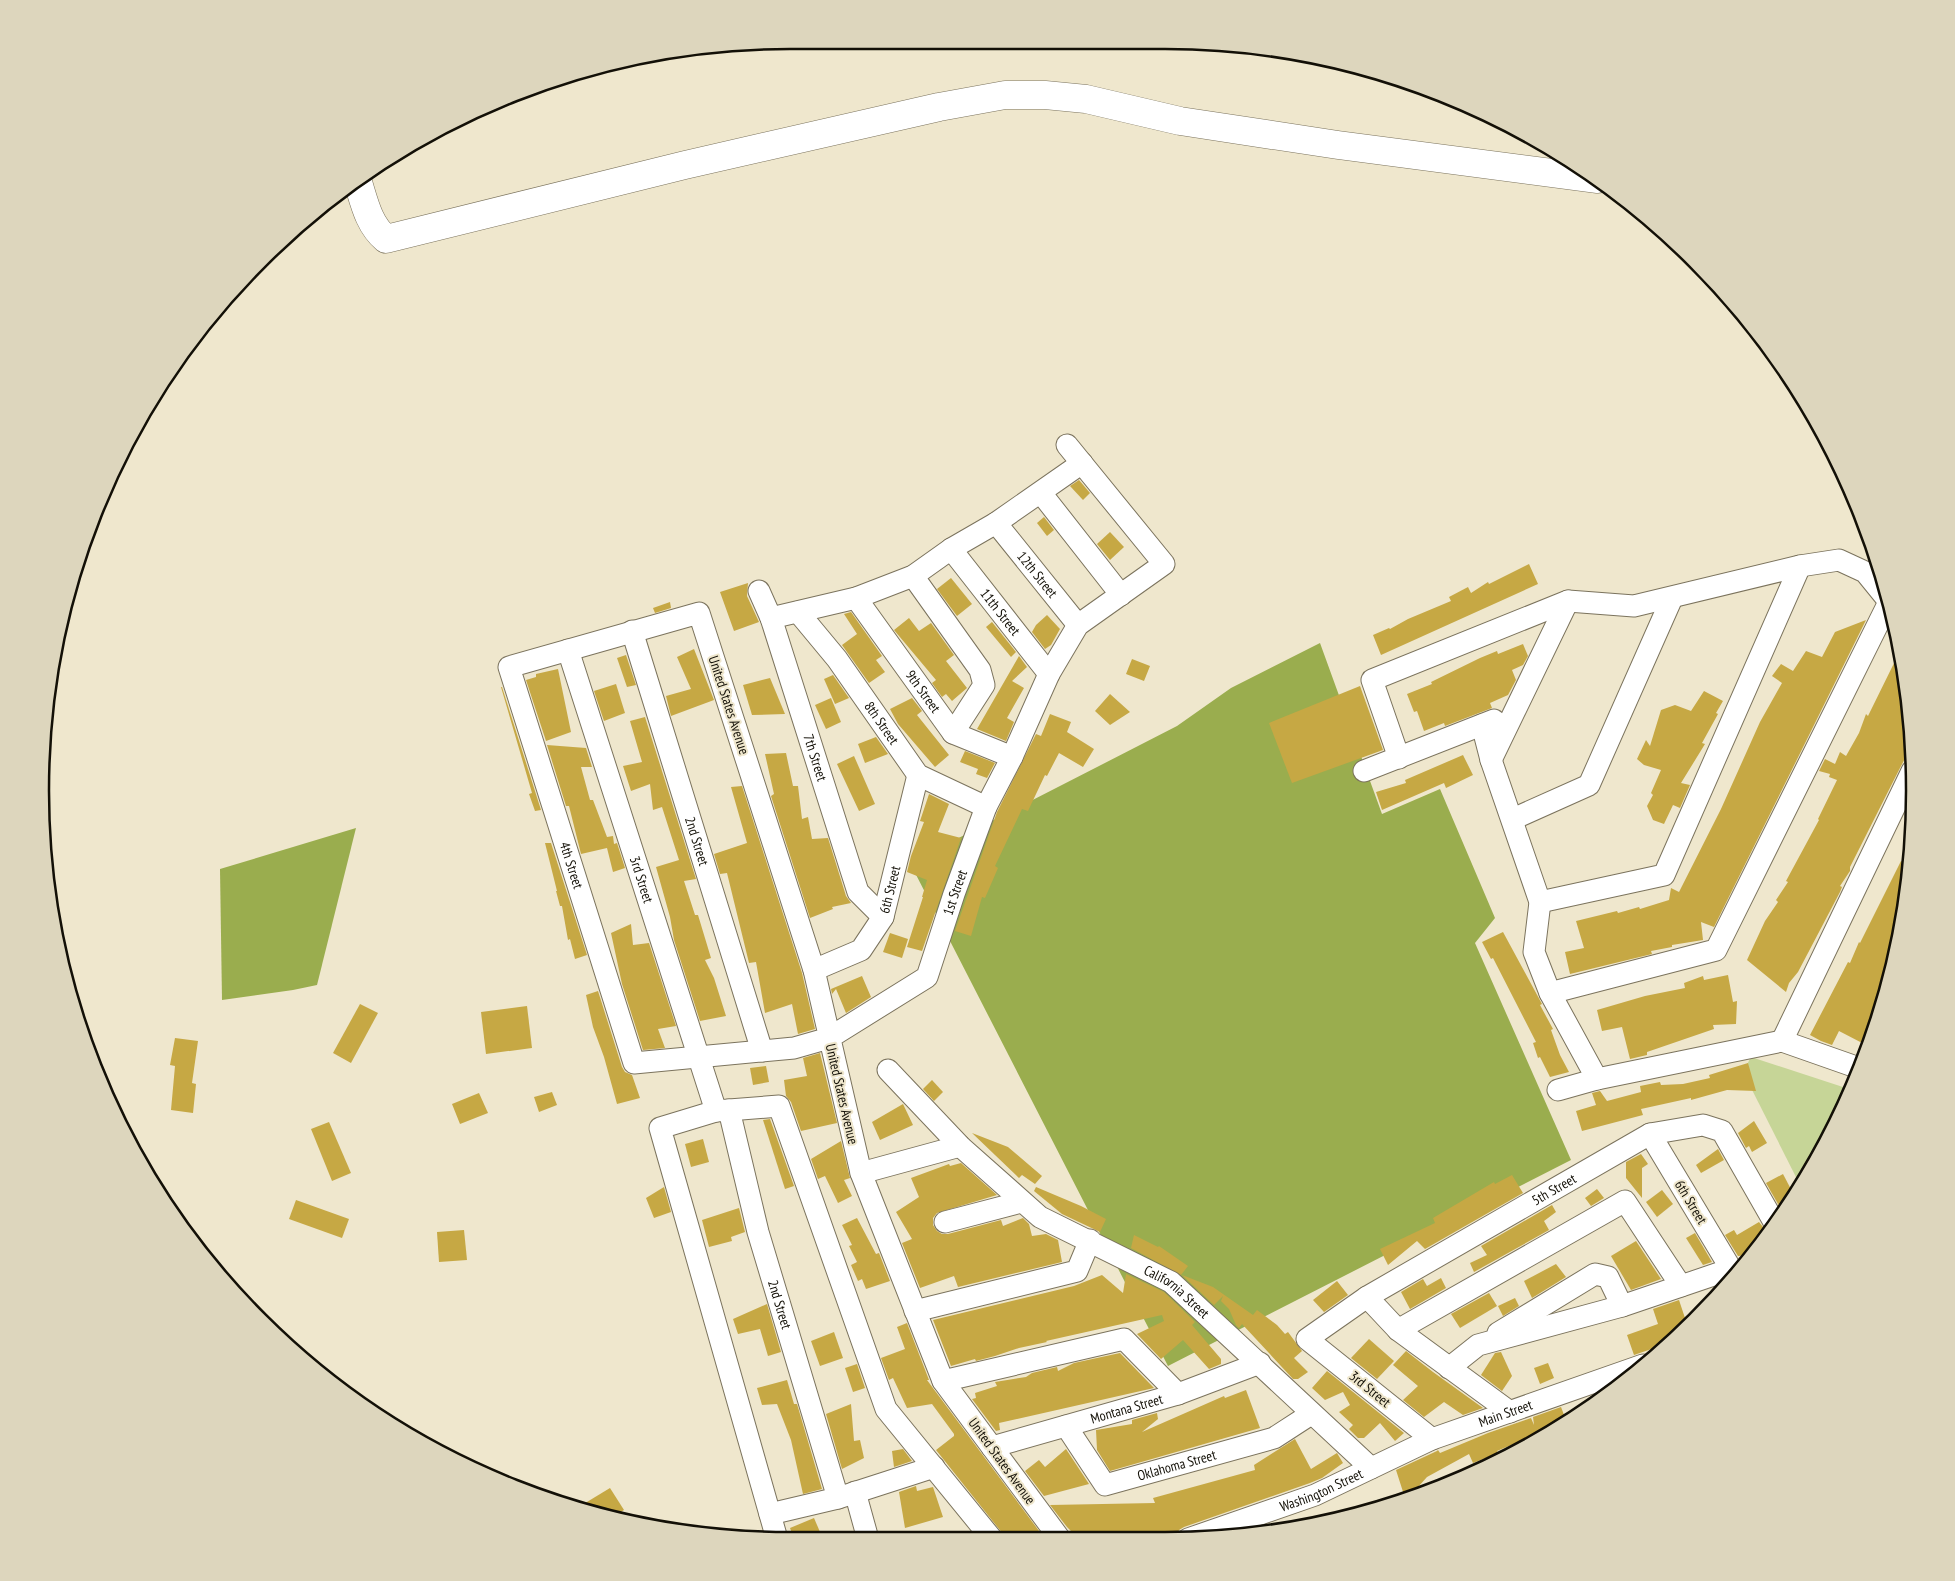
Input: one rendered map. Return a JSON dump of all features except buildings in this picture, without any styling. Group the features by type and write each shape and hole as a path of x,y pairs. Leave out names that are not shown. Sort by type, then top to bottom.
{"street":[{"path":"360,187 369,217 377,232 386,239 704,161 939,107 1005,95 1046,95 1086,99 1189,122 1338,145 1581,177"},
{"path":"771,618 856,598 913,576 1041,493 1082,463 1067,445"},
{"name":"1st Street","path":"634,1064 794,1048 829,1038 927,977 954,894 986,807 1012,757 1049,674 1078,625 1164,564 1082,463"},
{"path":"1041,493 1121,595"},
{"name":"12th Street","path":"996,523 1078,625"},
{"name":"11th Street","path":"951,550 1049,674"},
{"path":"1399,758 1372,680 1568,601 1634,606 1800,566 1839,560 1865,572 1878,588"},
{"path":"1540,902 1664,875 1800,566"},
{"path":"913,576 980,670 984,685 953,733 1012,757"},
{"name":"7th Street","path":"759,591 771,618 858,892 883,917"},
{"name":"9th Street","path":"856,598 953,733"},
{"path":"1513,819 1589,785 1672,598"},
{"path":"1492,760 1568,601"},
{"name":"8th Street","path":"798,612 837,659 918,775 986,807"},
{"name":"United States Avenue","path":"632,631 699,613 814,970 860,1173 943,1382 1055,1532"},
{"path":"1550,993 1716,950 1885,614"},
{"path":"568,650 632,631"},
{"name":"2nd Street","path":"632,631 762,1051"},
{"name":"4th Street","path":"568,650 509,667 634,1064"},
{"name":"3rd Street","path":"568,650 699,1058 722,1110"},
{"path":"1364,771 1516,710"},
{"path":"1482,725 1540,902 1534,952 1550,993 1597,1079"},
{"name":"6th Street","path":"814,970 861,950 883,917 918,775"},
{"path":"1782,1041 1906,784"},
{"path":"1558,1090 1597,1079 1782,1041 1853,1066"},
{"name":"California Street","path":"888,1070 960,1146 1021,1202 1040,1217 1090,1240 1171,1282 1371,1468"},
{"path":"775,1532 660,1128 722,1110 780,1106 886,1409 986,1532"},
{"name":"2nd Street","path":"722,1110 758,1232 846,1495 864,1532"},
{"name":"5th Street","path":"1307,1339 1367,1297 1650,1134 1703,1125 1722,1131 1771,1217"},
{"name":"6th Street","path":"1650,1134 1731,1269 1681,1286"},
{"path":"860,1173 960,1146"},
{"path":"1398,1330 1624,1201 1681,1286 1622,1306 1478,1345"},
{"path":"945,1222 1021,1202"},
{"path":"915,1311 1077,1271 1090,1240"},
{"path":"1448,1368 1478,1345 1595,1274 1608,1277 1622,1306"},
{"path":"1367,1297 1398,1330 1510,1412"},
{"path":"943,1382 1124,1339 1178,1394"},
{"name":"3rd Street","path":"1307,1339 1432,1440"},
{"name":"Montana Street","path":"992,1447 1178,1394 1260,1363"},
{"name":"Main Street","path":"1371,1468 1432,1440 1626,1371"},
{"name":"Oklahoma Street","path":"1066,1426 1105,1485 1274,1438 1311,1414"},
{"path":"770,1514 846,1495 934,1467"},
{"name":"Washington Street","path":"1211,1531 1315,1495 1371,1468"}],"green space":[{"path":"1320,643 1382,814 1440,789 1495,918 1475,943 1571,1160 1168,1366 910,863 1177,726 1231,688"},
{"path":"356,828 317,985 222,1000 220,869"},
{"path":"1751,1057 1844,1087 1830,1119 1796,1178 1743,1072"}]}
